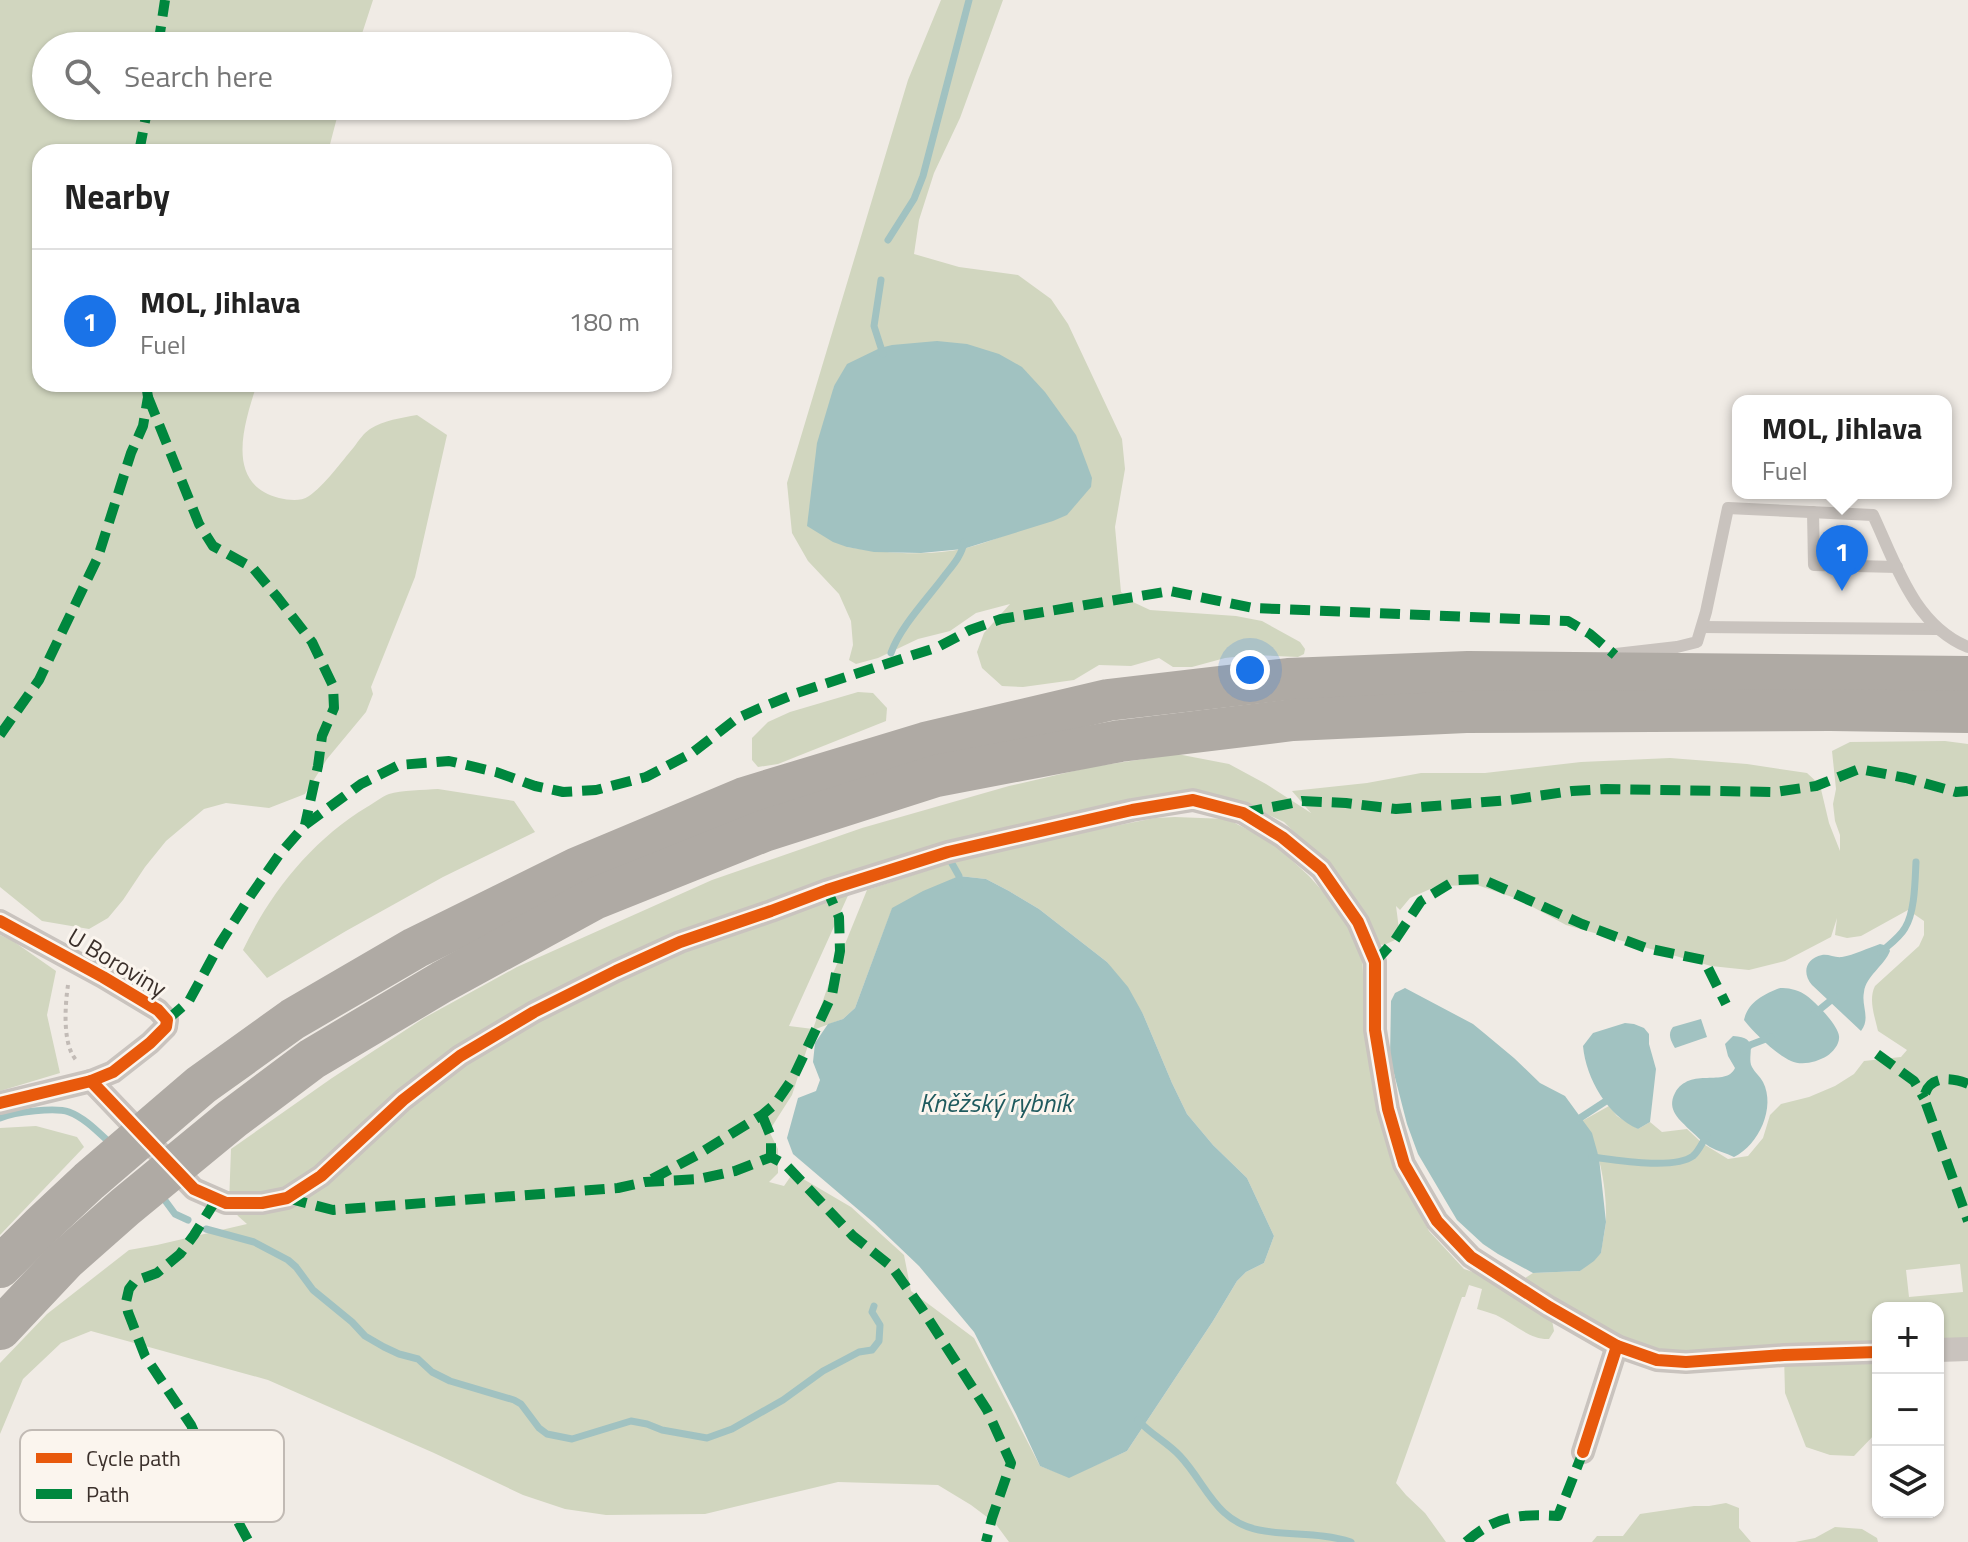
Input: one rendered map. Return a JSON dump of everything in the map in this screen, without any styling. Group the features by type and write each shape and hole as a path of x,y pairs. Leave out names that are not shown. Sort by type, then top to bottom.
{"highway":[{"path":"0,1267 89,1181 201,1085 293,1019 415,948 577,868 744,798 925,743 1108,700 1288,679 1468,672 1968,677"},
{"path":"0,1329 65,1260 232,1119 312,1059 442,982 594,899 764,831 936,776 1120,741 1293,720 1482,712 1968,712"}],"street":[{"path":"91,1081 194,1189 226,1203 262,1203 287,1198 321,1176 403,1100 460,1056 534,1012 680,942 827,890 948,852 1132,810 1193,800 1243,813 1282,837 1321,869 1358,922 1375,962 1375,1030 1388,1109 1404,1164 1437,1221 1471,1257 1617,1346 1657,1360 1686,1362 1872,1352"},
{"name":"U Boroviny","path":"0,921 158,1010 167,1020 166,1027 113,1072 91,1081 0,1103"},
{"path":"1583,1452 1617,1346"},
{"path":"1944,1350 1968,1349"}],"lane":[{"path":"1600,656 1697,642 1728,508 1873,515 1913,601 1937,629 1968,647"},
{"path":"1813,512 1814,565 1897,567"},
{"path":"1702,627 1937,629"},
{"path":"1468,672 1571,660"}],"path":[{"path":"70,959 65,1002 71,1054 85,1068 91,1081"}],"green space":[{"path":"0,0 373,0 363,32 32,32 32,120 336,120 330,144 32,144 32,392 255,392 244,434 244,466 251,480 262,491 294,500 315,492 364,435 381,423 417,415 447,435 415,577 371,687 373,694 366,712 327,759 305,794 269,808 226,803 204,809 166,841 108,918 89,929 42,921 0,887"},
{"path":"941,0 1003,0 960,118 934,173 919,220 914,254 959,267 1018,275 1051,299 1068,324 1122,439 1125,469 1115,527 1121,592 1150,610 1236,616 1262,621 1300,642 1305,649 1304,654 1298,657 1252,655 1225,658 1192,667 1173,667 1159,658 1131,666 1099,665 1074,680 1023,687 1002,686 982,668 977,652 984,633 1010,604 976,613 950,631 918,639 878,658 856,664 849,660 853,645 851,621 839,594 808,561 792,533 787,483 908,80","holes":["880,348 1013,532 952,551 891,552 847,547 831,401 834,386"]},
{"path":"858,692 873,693 887,708 886,721 778,764 758,767 752,760 752,738 768,722 790,712"},
{"path":"1945,741 1968,744 1968,1343 1944,1345 1944,1302 1872,1302 1872,1437 1854,1456 1830,1455 1806,1447 1785,1393 1784,1355 1657,1360 1514,1285 1533,1273 1580,1271 1601,1253 1606,1221 1604,1183 1598,1155 1582,1121 1609,1106 1617,1116 1638,1129 1650,1122 1662,1132 1687,1129 1702,1143 1728,1159 1748,1156 1763,1138 1770,1115 1781,1104 1835,1086 1854,1074 1864,1061 1901,1057 1907,1050 1878,1031 1873,991 1919,946 1924,935 1924,921 1908,910 1861,936 1847,938 1835,935 1837,918 1831,937 1785,961 1749,970 1711,966 1566,925 1518,899 1477,885 1437,886 1410,898 1400,910 1396,906 1399,929 1395,940 1384,945 1377,944 1345,883 1284,822 1237,800 860,869 789,1026 813,1029 867,890 1010,847 1155,818 1227,819 1272,842 1334,904 1362,947 1365,1030 1417,1208 1429,1231 1464,1269 1485,1276 1552,1320 1554,1331 1549,1339 1542,1339 1496,1315 1477,1309 1482,1289 1469,1285 1465,1297 1462,1297 1396,1483 1425,1513 1446,1542 1009,1542 995,1523 938,1485 838,1482 705,1514 606,1515 565,1509 523,1495 268,1380 91,1331 61,1343 23,1379 0,1434 0,1363 47,1314 129,1250 247,1224 229,1204 231,1149 424,1018 517,967 712,880 862,828 1009,786 1091,767 1177,754 1229,764 1311,813 1292,791 1367,783 1421,773 1485,773 1581,762 1670,758 1747,764 1807,773 1820,785 1829,823 1840,851 1833,804 1836,789 1832,751 1850,742","holes":["959,876 986,879 1039,909 1107,962 1143,1014 1187,1114 1247,1178 1274,1236 1264,1263 1246,1272 1237,1281 1127,1451 1069,1477 1040,1466 974,1338 911,1291 904,1255 851,1207 793,1173 784,1186 769,1182 778,1173 778,1149 769,1131 792,1095 813,1030 843,1019 855,1008 892,909","1960,1264 1963,1292 1909,1297 1906,1270"]},
{"path":"438,789 514,801 535,832 443,877 267,978 243,950 266,908 294,870 328,835 383,797 400,792"},
{"path":"0,935 56,971 47,1015 60,1073 0,1091"},
{"path":"36,1126 77,1137 84,1147 0,1235 0,1128"},
{"path":"1726,1503 1739,1508 1739,1528 1751,1542 1592,1542 1597,1536 1623,1536 1640,1514"},
{"path":"1835,1527 1862,1529 1877,1538 1878,1542 1795,1542 1815,1538"}],"water":[{"path":"937,341 967,344 999,354 1022,367 1045,392 1076,435 1092,478 1091,487 1067,515 963,549 921,553 874,552 833,542 807,526 817,443 834,386 847,364 880,348"},
{"name":"Kněžský rybník","path":"959,876 986,879 1009,891 1039,909 1107,962 1128,987 1143,1014 1187,1114 1247,1178 1274,1236 1264,1263 1246,1272 1237,1281 1127,1451 1069,1478 1040,1466 974,1332 919,1266 793,1154 787,1138 798,1098 816,1091 820,1080 813,1062 815,1043 828,1024 843,1019 855,1008 892,908"},
{"path":"1880,944 1888,946 1890,951 1865,986 1866,1017 1861,1031 1812,985 1806,971 1816,957 1842,957"},
{"path":"1405,988 1473,1024 1540,1083 1565,1096 1592,1133 1599,1158 1606,1222 1601,1253 1580,1271 1533,1273 1483,1244 1457,1220 1418,1154 1390,1058 1391,1001 1395,993"},
{"path":"1780,988 1795,990 1808,997 1838,1031 1838,1042 1827,1056 1809,1063 1791,1061 1766,1043 1744,1020 1753,1004"},
{"path":"1701,1019 1707,1037 1675,1048 1670,1035 1673,1027"},
{"path":"1625,1023 1644,1028 1649,1034 1656,1069 1650,1122 1638,1129 1617,1115 1600,1095 1589,1071 1583,1046 1593,1033"},
{"path":"1733,1036 1742,1037 1750,1043 1752,1067 1767,1092 1766,1114 1758,1135 1734,1157 1702,1141 1679,1119 1672,1105 1675,1093 1689,1081 1730,1074 1735,1068 1725,1044"}],"waterway":[{"path":"888,240 914,199 923,176 969,0"},
{"path":"881,280 874,326 883,354"},
{"path":"891,653 908,623 957,560 964,542"},
{"path":"950,860 959,876 959,886"},
{"path":"1881,952 1900,935 1911,914 1916,862"},
{"path":"1814,1014 1835,997"},
{"path":"1744,1051 1750,1045 1771,1037"},
{"path":"1580,1118 1606,1101"},
{"path":"0,1118 35,1111 69,1112 110,1143"},
{"path":"1592,1157 1644,1163 1684,1160 1693,1156 1707,1135"},
{"path":"161,1195 175,1214 188,1220"},
{"path":"206,1229 254,1242 288,1260 313,1290 365,1336 399,1354 418,1359 432,1372 450,1381 514,1400 547,1434 572,1439 631,1421 707,1438 732,1429 783,1400 823,1371 859,1352 872,1350 879,1341 880,1325 872,1312 874,1306"},
{"path":"1138,1420 1180,1456 1213,1500 1232,1519 1259,1530 1351,1542"}],"marked path":[{"path":"160,32 165,0"},
{"path":"141,144 145,120"},
{"path":"0,735 39,680 98,557 131,453 143,426 147,392"},
{"path":"148,397 199,524 213,546 253,568 312,642 333,686 334,708 322,736 305,825"},
{"path":"167,1020 189,1001 251,895 305,825 361,784 399,765 449,761 563,792 596,790 646,777 692,753 736,719 760,708 938,647 970,630 1001,619 1170,591 1253,608 1568,621 1615,655"},
{"path":"1243,813 1302,801 1396,809 1606,789 1775,792 1816,786 1859,769 1956,792 1968,791"},
{"path":"1375,962 1395,940 1421,901 1456,880 1482,879 1582,924 1646,948 1704,960 1726,1004"},
{"path":"652,1179 762,1115 775,1104 793,1078 832,995 840,951 839,917 827,890"},
{"path":"1877,1054 1914,1081 1924,1098"},
{"path":"1968,1084 1941,1080 1930,1085 1924,1098 1968,1221"},
{"path":"762,1115 771,1137 771,1157"},
{"path":"287,1198 333,1210 618,1188 645,1182 699,1179 735,1171 771,1157 786,1165 853,1236 892,1267 987,1410 1011,1463 986,1542"},
{"path":"193,1430 145,1356 126,1302 135,1281 157,1273 180,1254 216,1200"},
{"path":"1466,1542 1498,1521 1532,1515 1558,1516 1583,1452"},
{"path":"238,1522 249,1542"}],"cycle path":[{"path":"91,1081 194,1189 226,1203 262,1203 287,1198 321,1176 403,1100 460,1056 534,1012 680,942 827,890 948,852 1132,810 1193,800 1243,813 1282,837 1321,869 1358,922 1375,962 1375,1030 1388,1109 1404,1164 1437,1221 1471,1257 1617,1346 1657,1360 1686,1362 1872,1352"},
{"path":"0,921 103,977 158,1010 167,1020 166,1027 150,1043 113,1072 91,1081 0,1103"},
{"path":"1583,1452 1617,1346"}],"place":[{"name":"MOL, Jihlava","path":"1842,591"}]}
